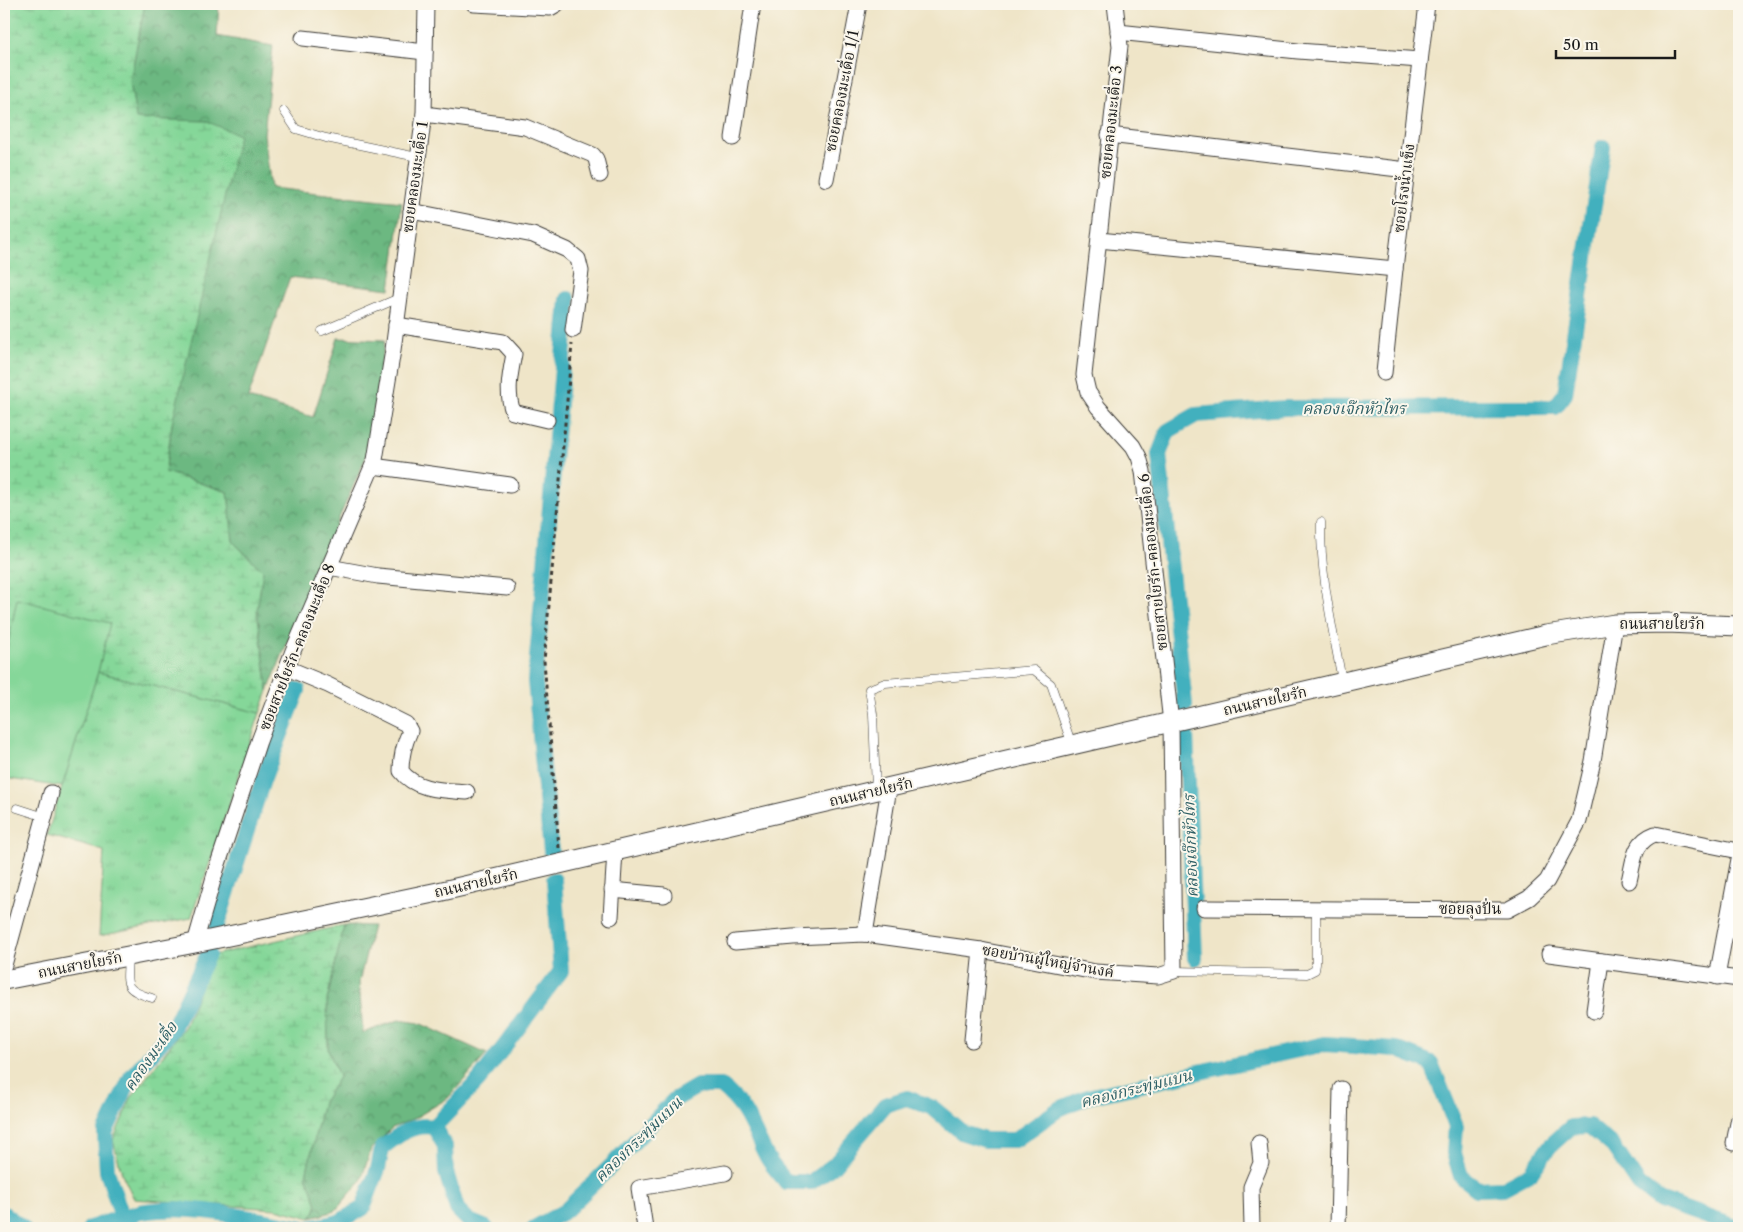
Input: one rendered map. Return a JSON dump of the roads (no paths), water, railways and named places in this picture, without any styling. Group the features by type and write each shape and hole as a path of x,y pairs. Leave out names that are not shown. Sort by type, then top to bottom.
{"street":[{"name":"ซอยคลองมะเดื่อ 1","path":"392,350 424,114 426,4"},
{"path":"474,4 550,8 557,4"},
{"path":"733,138 753,4"},
{"name":"ซอยคลองมะเดื่อ 1/1","path":"826,179 859,4"},
{"name":"ซอยคลองมะเดื่อ 3","path":"1099,240 1120,46 1115,4"},
{"name":"ซอยโรงน้ำแข็ง","path":"1384,373 1427,4"},
{"path":"1118,32 1298,51 1420,60"},
{"path":"303,38 425,52"},
{"path":"424,114 525,128 593,156 596,159 600,175"},
{"path":"1109,135 1407,170"},
{"path":"411,211 533,235 567,250 578,259 581,271 573,330"},
{"path":"1099,240 1395,269"},
{"name":"ซอยสายใยรัก-คลองมะเดื่อ 6","path":"1099,240 1084,375 1088,392 1098,407 1134,446 1144,471 1171,723"},
{"path":"396,325 503,342 514,354 508,382 509,400 513,412 547,420"},
{"name":"ซอยสายใยรัก-คลองมะเดื่อ 8","path":"195,943 213,879 259,741 287,668 375,460 392,350"},
{"path":"373,466 510,485"},
{"path":"329,567 378,576 507,588"},
{"name":"ถนนสายใยรัก","path":"4,980 195,943 438,892 1546,635 1615,624 1666,623 1739,626"},
{"name":"ซอยลุงปั่น","path":"1204,908 1507,910 1529,898 1547,881 1579,821 1593,761 1615,624"},
{"path":"287,668 328,685 406,724 410,731 401,758 401,771 406,778 426,788 467,792"},
{"path":"1171,723 1174,971"},
{"path":"865,934 882,790"},
{"path":"4,965 52,793"},
{"path":"1629,881 1637,848 1645,838 1655,834 1739,851"},
{"path":"611,917 615,851"},
{"path":"1717,977 1739,858"},
{"path":"612,890 664,895"},
{"name":"ซอยบ้านผู้ใหญ่จำนงค์","path":"734,942 865,934 981,950 1095,972 1158,976 1174,971"},
{"path":"972,1040 981,950"},
{"path":"1549,954 1739,979"},
{"path":"1594,1011 1601,961"},
{"path":"1338,1228 1341,1089"},
{"path":"1734,1143 1739,1118"},
{"path":"1252,1228 1251,1187 1261,1163 1259,1143"},
{"path":"644,1228 639,1188 725,1173"}],"lane":[{"path":"284,111 296,129 326,138 417,157"},
{"path":"322,331 399,298"},
{"path":"1321,522 1320,552 1342,683"},
{"path":"882,790 874,714 869,690 885,683 1034,670 1051,684 1073,746"},
{"path":"17,808 45,817"},
{"path":"1174,971 1307,974 1315,970 1316,964 1316,908"},
{"path":"128,956 128,987 134,992 152,998"}],"waterway":[{"name":"คลองเจ๊กหัวไทร","path":"1185,705 1159,454 1168,431 1196,415 1285,408 1555,407 1565,394 1603,147"},
{"path":"551,851 535,681 568,299"},
{"name":"คลองมะเดื่อ","path":"217,925 263,780 298,690"},
{"name":"คลองเจ๊กหัวไทร","path":"1186,734 1195,958"},
{"path":"434,1127 479,1080 561,971 554,880"},
{"name":"คลองมะเดื่อ","path":"122,1217 107,1171 105,1133 131,1077 172,1030 208,954"},
{"name":"คลองกระทุ่มแบน","path":"534,1228 565,1211 674,1100 698,1086 721,1086 730,1094 744,1111 769,1160 786,1182 811,1182 834,1165 885,1105 907,1098 933,1108 963,1133 985,1140 1015,1140 1059,1109 1087,1097 1325,1044 1396,1049 1431,1063 1456,1126 1454,1153 1461,1176 1477,1189 1503,1188 1531,1173 1550,1146 1571,1127 1589,1126 1613,1146 1639,1185 1659,1200 1739,1228"},
{"name":"คลองกระทุ่มแบน","path":"310,1228 339,1222 363,1208 378,1169 382,1148 406,1131 426,1126 434,1127 445,1146 446,1172 457,1209 469,1221 486,1228"},
{"name":"คลองกระทุ่มแบน","path":"90,1228 141,1212 182,1209 222,1213 303,1228"},
{"name":"คลองกระทุ่มแบน","path":"4,1214 23,1228"}]}
